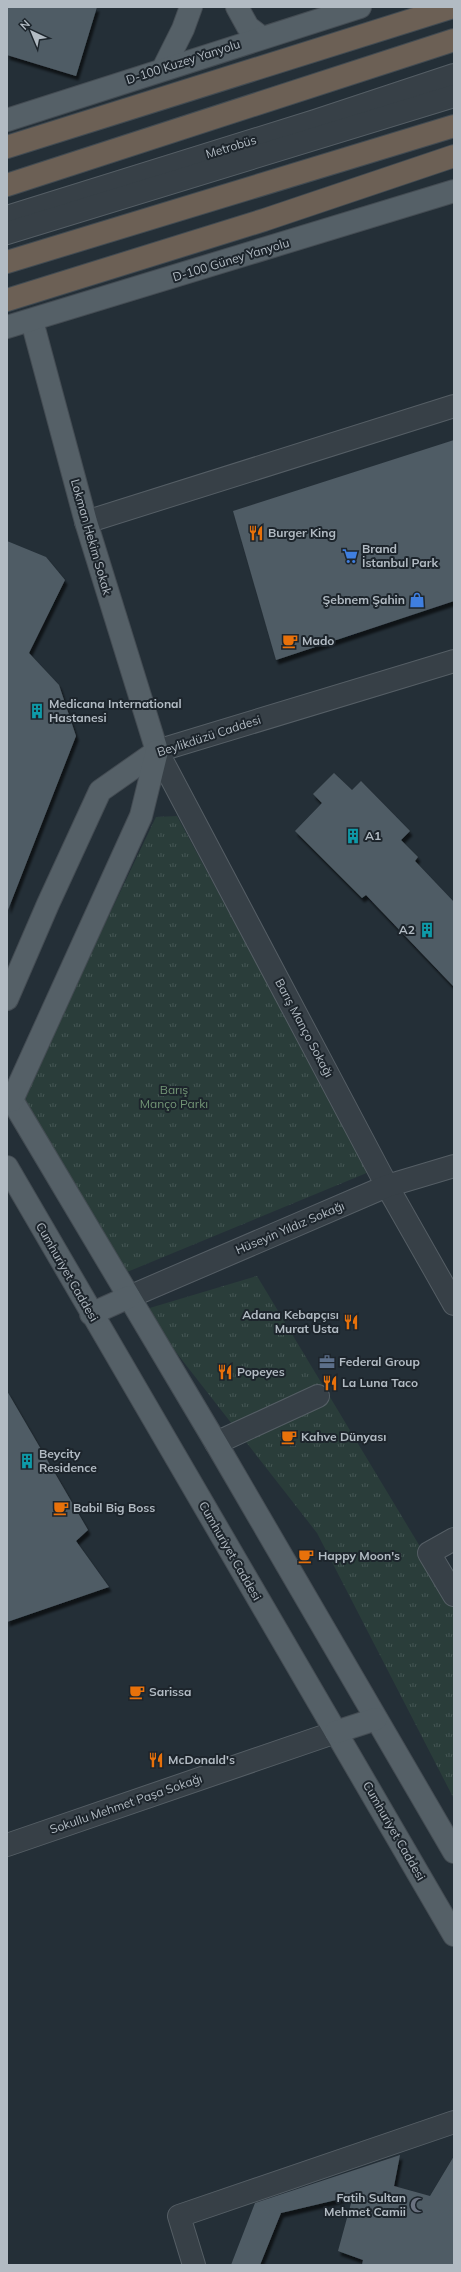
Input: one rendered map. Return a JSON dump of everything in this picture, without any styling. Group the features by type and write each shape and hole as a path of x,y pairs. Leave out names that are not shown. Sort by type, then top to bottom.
{"highway":[{"path":"7,147 454,7"},
{"path":"7,185 454,40"},
{"path":"7,262 454,126"},
{"path":"7,300 264,220 454,156"}],"main road":[{"path":"163,69 183,29 191,7"},
{"path":"236,7 248,27 261,37"},
{"name":"D-100 Kuzey Yanyolu","path":"7,120 261,37 360,7"},
{"name":"D-100 Güney Yanyolu","path":"7,327 32,321 454,191"},
{"name":"Lokman Hekim Sokak","path":"32,321 86,522 156,751"},
{"path":"156,751 141,816 9,1099 216,1443 454,1852"},
{"name":"Beylikdüzü Caddesi","path":"7,999 48,904 100,791 156,751"},
{"name":"Cumhuriyet Caddesi","path":"7,1167 91,1314 454,1935"},
{"path":"91,1314 129,1297"},
{"path":"336,1732 376,1719"}],"street":[{"name":"Metrobüs","path":"7,217 316,121 454,75"},
{"name":"Metrobüs","path":"7,233 454,96"},
{"path":"86,522 454,406"},
{"name":"Beylikdüzü Caddesi","path":"156,751 454,661"},
{"name":"Barış Manço Sokağı","path":"156,751 387,1186 454,1304"},
{"name":"Hüseyin Yıldız Sokağı","path":"129,1297 387,1186 454,1166"},
{"path":"216,1443 318,1396"},
{"path":"454,1539 429,1553 454,1595"},
{"name":"Sokullu Mehmet Paşa Sokağı","path":"7,1845 336,1732"},
{"path":"194,2265 180,2216 454,2122"}],"green space":[{"name":"Barış Manço Parkı","path":"177,816 369,1172 115,1277 21,1099 156,817"},
{"path":"257,1276 454,1603 454,1799 317,1533 143,1310"}],"building":[{"path":"7,7 97,7 76,76 7,55"},
{"name":"Brand İstanbul Park","path":"454,440 454,601 276,660 233,511"},
{"name":"Medicana International Hastanesi","path":"7,541 46,557 65,580 29,653 59,685 76,736 8,910"},
{"path":"334,773 352,790 361,781 410,831 401,840 418,857 415,861 454,902 454,987 366,895 362,898 295,831 322,803 313,794"},
{"name":"Beycity Residence","path":"7,1391 88,1530 76,1541 109,1587 7,1622"},
{"name":"Fatih Sultan Mehmet Camii","path":"400,2155 394,2186 430,2196 454,2156 454,2265 362,2265 363,2260 338,2251 353,2196 281,2213 260,2265 231,2265 255,2203"}],"place":[{"name":"Burger King","path":"256,533"},
{"name":"Brand İstanbul Park","path":"350,556"},
{"name":"Şebnem Şahin","path":"417,600"},
{"name":"Mado","path":"290,641"},
{"name":"Medicana International Hastanesi","path":"37,711"},
{"name":"A1","path":"353,836"},
{"name":"A2","path":"427,930"},
{"name":"Adana Kebapçısı Murat Usta","path":"351,1322"},
{"name":"Federal Group","path":"327,1362"},
{"name":"Popeyes","path":"225,1372"},
{"name":"La Luna Taco","path":"330,1383"},
{"name":"Kahve Dünyası","path":"289,1437"},
{"name":"Beycity Residence","path":"27,1461"},
{"name":"Babil Big Boss","path":"61,1508"},
{"name":"Happy Moon's","path":"306,1556"},
{"name":"Sarissa","path":"137,1692"},
{"name":"McDonald's","path":"156,1760"},
{"name":"Fatih Sultan Mehmet Camii","path":"418,2205"}]}
